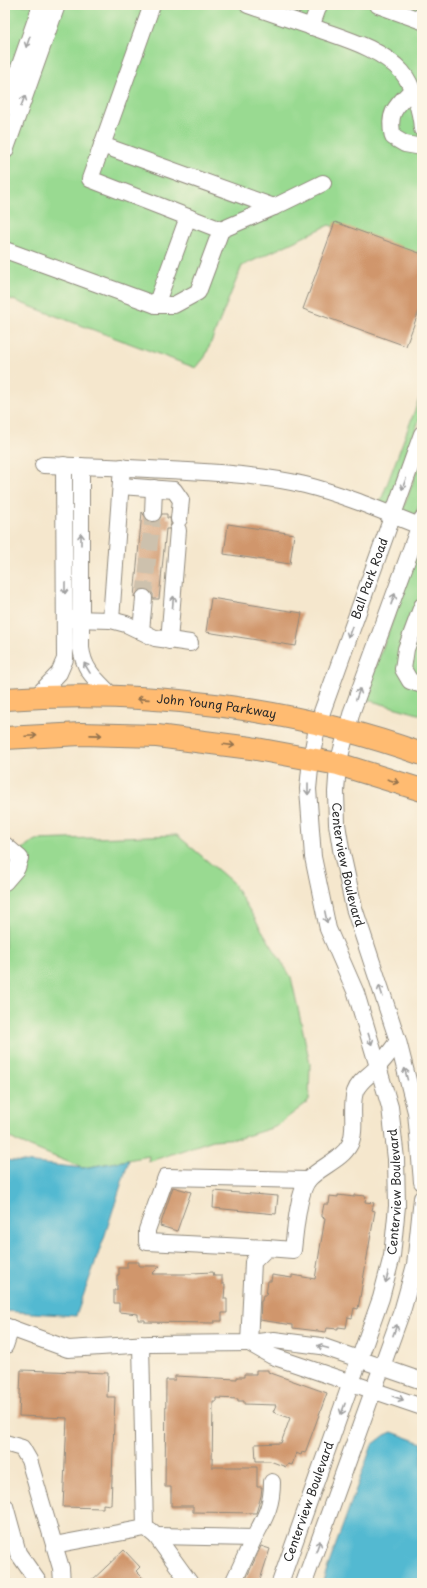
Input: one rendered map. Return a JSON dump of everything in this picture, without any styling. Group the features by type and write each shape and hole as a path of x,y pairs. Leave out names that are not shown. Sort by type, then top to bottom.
{"highway":[{"name":"John Young Parkway","path":"5,699 36,697 113,697 238,708 318,723 422,754"},
{"path":"5,738 80,734 157,736 251,748 338,764 422,790"}],"street":[{"path":"5,108 41,5"},
{"path":"5,151 57,5"},
{"path":"152,5 90,180 221,230 274,207 323,183"},
{"path":"248,5 363,45 390,61 403,73 412,90 422,121"},
{"path":"311,27 319,5"},
{"path":"378,5 422,21"},
{"path":"412,90 396,106 390,124 394,137 405,144 422,147"},
{"path":"102,145 274,207"},
{"path":"156,305 188,217"},
{"path":"5,250 156,305 174,306 198,292 221,230"},
{"name":"Ball Park Road","path":"318,723 422,434"},
{"path":"43,465 122,466 212,472 262,478 304,485 330,492 421,524 346,731"},
{"path":"64,466 73,619 82,660 89,672 113,697"},
{"path":"36,697 59,673 65,659 73,619 81,466"},
{"path":"111,620 122,466"},
{"path":"121,486 174,490 181,500 169,641"},
{"path":"153,513 154,488"},
{"path":"141,631 144,598"},
{"path":"422,606 406,649 403,669 410,681 422,685"},
{"path":"73,619 111,620 126,624 155,638 190,643"},
{"name":"Centerview Boulevard","path":"280,1583 381,1298 392,1256 397,1206 396,1158 390,1107 356,993 328,929 313,857 308,789 311,759 318,723"},
{"name":"Centerview Boulevard","path":"346,731 338,764 336,792 337,824 340,849 354,908 398,1041 416,1112 422,1182"},
{"path":"5,845 20,858 17,868 5,882"},
{"path":"308,1180 166,1177 147,1230 147,1242 293,1250 301,1197 308,1180 345,1152 351,1143 352,1104 355,1091 360,1082 379,1066 398,1041"},
{"path":"382,1367 403,1308 415,1265 422,1198"},
{"path":"249,1343 253,1262 266,1248"},
{"path":"5,1346 8,1327 68,1349 141,1344 249,1343 274,1340 321,1346 422,1381"},
{"path":"249,1343 272,1356 374,1389 422,1407"},
{"path":"141,1344 151,1532 190,1583"},
{"name":"Centerview Boulevard","path":"304,1583 382,1367"},
{"path":"5,1443 22,1448 29,1460 61,1568 62,1583"},
{"path":"234,1583 254,1538 268,1512 272,1497 272,1482"},
{"path":"5,1506 18,1553 39,1583"},
{"path":"54,1545 151,1532 254,1538"}],"green space":[{"path":"5,5 422,5 422,259 329,225 242,266 205,357 196,368 5,297"},
{"path":"422,391 422,412 388,506 380,503"},
{"path":"422,456 422,497 415,517 402,512"},
{"path":"422,540 422,715 364,699"},
{"path":"177,835 232,882 291,977 310,1063 309,1101 275,1127 240,1138 213,1140 148,1162 149,1156 83,1168 18,1142 5,1135 5,861 36,840"},
{"path":"5,1561 11,1583 5,1583"}],"water":[{"path":"5,1160 83,1168 129,1160 104,1238 76,1316 5,1311"},
{"path":"392,1432 422,1443 422,1583 322,1583 372,1445 385,1435"}],"building":[{"path":"335,222 422,254 422,303 406,346 303,309"},
{"path":"142,512 148,521 152,522 158,521 162,514 167,514 167,518 170,518 171,524 169,529 166,529 159,599 153,599 153,594 150,590 144,589 140,590 134,597"},
{"path":"228,524 294,534 290,564 224,554"},
{"path":"211,598 302,613 296,646 206,632"},
{"path":"173,1187 191,1192 177,1231 160,1226"},
{"path":"214,1191 278,1196 276,1214 213,1208"},
{"path":"338,1195 354,1197 354,1195 366,1196 365,1202 374,1203 372,1210 375,1211 358,1309 354,1308 352,1318 348,1317 346,1328 327,1328 326,1332 293,1328 293,1325 260,1320 261,1301 263,1295 266,1295 268,1281 271,1281 272,1275 292,1278 292,1275 315,1279 325,1218 322,1217 324,1204 329,1204 330,1196 338,1197"},
{"path":"127,1262 139,1262 139,1266 160,1266 152,1274 192,1274 213,1272 214,1276 222,1276 222,1284 225,1284 224,1299 227,1299 227,1313 222,1313 222,1321 214,1321 214,1323 145,1322 145,1320 138,1320 138,1314 119,1312 119,1303 114,1303 114,1290 117,1290 117,1275 119,1275 119,1268 127,1268"},
{"path":"21,1370 108,1373 107,1397 115,1397 111,1505 103,1504 103,1508 63,1507 67,1418 19,1416"},
{"path":"256,1370 268,1370 268,1372 327,1393 305,1453 302,1452 301,1455 296,1453 292,1465 288,1464 286,1467 270,1461 256,1461 255,1444 281,1443 290,1418 273,1412 276,1405 244,1404 244,1401 238,1401 238,1399 216,1398 216,1402 213,1402 212,1467 257,1467 257,1487 262,1487 256,1513 193,1512 193,1506 171,1506 171,1487 165,1487 166,1380 175,1380 175,1376 237,1379 237,1377 244,1377 244,1374 256,1374"},
{"path":"261,1546 270,1549 259,1583 244,1583"},
{"path":"124,1550 140,1567 136,1571 148,1583 89,1583"}],"tunnel":[{"path":"144,598 153,513"}]}
